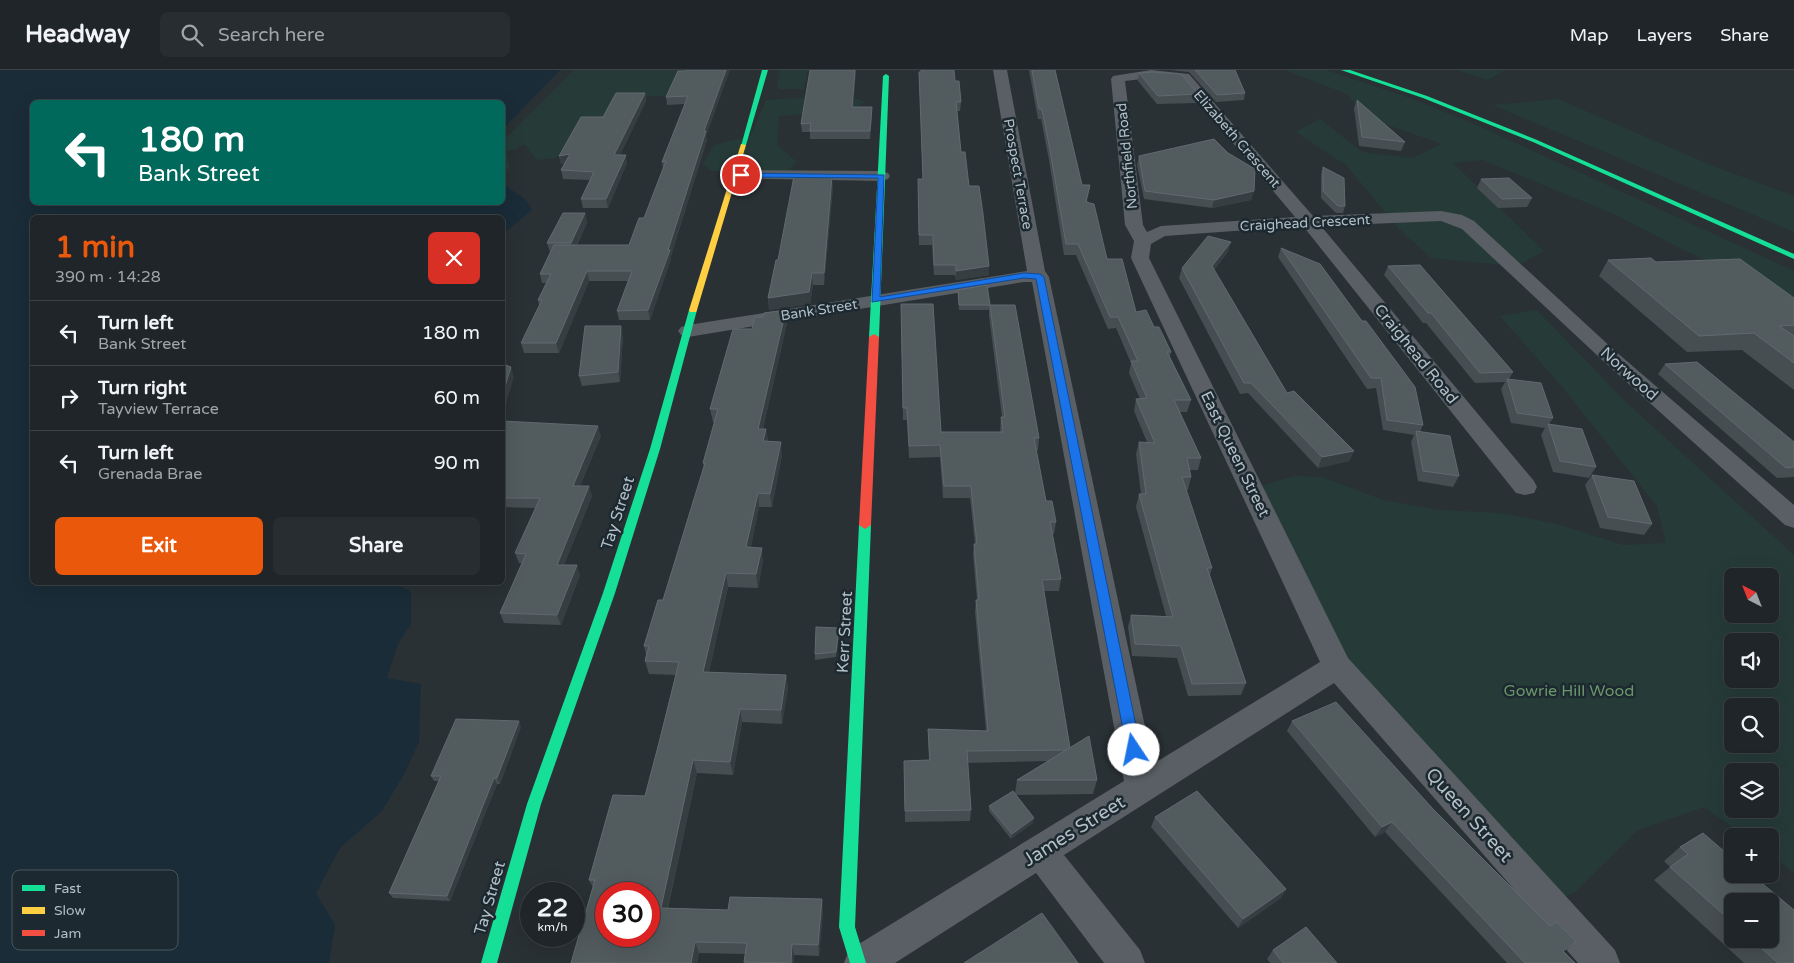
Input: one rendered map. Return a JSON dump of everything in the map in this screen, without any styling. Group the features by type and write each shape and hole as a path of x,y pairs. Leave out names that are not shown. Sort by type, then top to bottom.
{"main road":[{"name":"Tay Street","path":"489,963 534,804 609,593 655,449 765,70"},
{"path":"1344,70 1425,97 1535,142 1794,257"},
{"path":"1374,70 1450,95 1554,136"},
{"name":"Kerr Street","path":"858,963 847,927 886,76"}],"street":[{"name":"Prospect Terrace","path":"1000,70 1036,270 1040,277 1142,789"},
{"name":"Elizabeth Crescent","path":"1126,76 1173,75 1184,77 1308,222"},
{"name":"Northfield Road","path":"1126,76 1118,78 1134,225 1142,241"},
{"path":"733,175 882,176"},
{"name":"Craighead Crescent","path":"1142,241 1161,231 1308,222 1441,216 1456,219 1468,225"},
{"name":"Craighead Road","path":"1308,222 1525,487"},
{"name":"Norwood","path":"1468,225 1607,354 1794,519"},
{"name":"East Queen Street","path":"1142,241 1140,258 1337,666"},
{"name":"Bank Street","path":"688,331 1024,276 1040,277"},
{"path":"1768,498 1794,494"},
{"name":"James Street","path":"862,963 1337,666"},
{"name":"Queen Street","path":"1337,666 1602,963"},
{"path":"1040,852 1127,963"}],"green space":[{"path":"574,70 691,70 686,96 621,96 606,122 568,141 556,158 537,160 525,145 518,146 518,149 506,151 510,171 505,167 505,139"},
{"path":"780,70 808,70 804,89 780,89 777,87"},
{"path":"1285,70 1326,70 1410,98 1479,126 1794,271 1794,301 1682,249 1614,214 1483,160 1453,163 1544,251 1516,266 1431,258 1398,228 1346,165 1296,132 1320,119 1362,152 1412,158 1442,144 1365,117 1347,94"},
{"path":"1457,70 1505,70 1488,80"},
{"path":"847,95 865,102 850,111 779,116 777,145 797,162 787,171 711,171 703,163 714,145 751,136 766,100"},
{"path":"1558,99 1713,166 1794,196 1794,232 1493,105"},
{"name":"Gowrie Hill Wood","path":"1537,310 1627,403 1794,555 1794,873 1779,861 1779,828 1734,828 1704,807 1638,830 1576,891 1551,906 1337,666 1252,488 1295,476 1322,477 1383,500 1439,510 1499,513 1527,518 1557,524 1623,545 1666,543 1657,506 1559,383 1500,316"}],"water":[{"path":"0,70 560,70 505,127 505,100 30,100 30,205 505,205 505,185 526,200 532,210 505,232 505,215 30,215 30,585 397,585 411,591 411,624 398,644 387,678 421,684 419,742 403,776 382,811 340,848 316,893 335,925 329,963 0,963"}],"building":[{"path":"726,70 704,131 706,131 668,250 670,250 648,310 617,311 632,271 587,271 556,343 521,343 542,300 538,300 551,274 540,274 554,245 629,245 639,218 644,218 666,161 662,162 688,96 666,97 678,71"},
{"path":"810,70 855,70 852,107 872,107 870,131 810,131 811,123 801,124"},
{"path":"921,70 954,70 955,81 959,81 961,102 956,102 961,152 965,152 969,186 979,186 989,266 956,271 956,265 934,265 933,235 919,235 918,179 923,179 919,72"},
{"path":"1032,70 1055,70 1082,185 1090,185 1086,202 1094,204 1107,259 1122,259 1136,312 1146,310 1154,327 1159,327 1171,352 1167,352 1191,400 1174,400 1201,458 1187,458 1191,477 1182,477 1212,568 1207,568 1246,683 1192,684 1181,646 1135,644 1131,615 1173,617 1139,494 1146,494 1139,442 1155,443 1136,399 1147,398 1131,361 1138,361 1118,317 1110,317 1078,244 1066,244 1042,109 1039,109"},
{"path":"1195,70 1235,70 1245,93 1217,95"},
{"path":"1139,73 1181,74 1198,94 1158,96"},
{"path":"616,93 645,93 614,155 626,155 606,199 581,199 594,172 561,170 570,154 559,156 581,117 603,117"},
{"path":"1357,100 1405,142 1362,137"},
{"path":"1214,139 1228,153 1255,169 1254,191 1214,200 1145,191 1139,156"},
{"path":"1323,167 1344,178 1345,206 1338,206 1323,191"},
{"path":"794,176 832,176 824,273 812,273 809,292 768,298 776,260 778,260"},
{"path":"1509,178 1532,198 1502,199 1481,179"},
{"path":"563,213 585,213 571,243 547,243"},
{"path":"1208,236 1231,242 1212,266 1287,393 1294,391 1354,451 1322,457 1251,383 1244,383 1182,268"},
{"path":"1281,248 1320,264 1362,321 1366,321 1415,387 1423,425 1387,420 1381,378 1371,378"},
{"path":"1651,258 1656,262 1740,259 1794,298 1794,325 1779,326 1794,336 1794,363 1754,333 1699,336 1608,260"},
{"path":"1420,265 1513,372 1480,373 1431,313 1428,313 1388,266"},
{"path":"987,285 990,305 959,305 958,290"},
{"path":"901,304 933,304 941,432 1003,432 1001,417 1005,417 990,305 1015,305 1039,438 1034,438 1046,501 1052,501 1056,522 1050,522 1061,579 1042,580 1070,748 1067,750 967,751 971,810 905,811 904,761 930,760 928,729 988,731 976,600 979,600 974,544 977,544 971,486 944,486 940,445 909,446 907,408 903,408"},
{"path":"786,310 758,429 766,429 763,441 781,442 770,494 758,493 746,547 762,548 756,574 726,573 703,672 786,675 781,710 740,709 730,762 693,760 661,908 728,910 730,897 822,899 818,945 792,944 791,963 744,962 747,943 695,942 691,963 571,963 576,947 585,947 585,915 595,880 589,880 613,795 645,796 660,739 679,662 645,661 649,646 644,646 658,600 663,600 705,463 703,463 718,409 710,409 733,329 752,329 755,317 763,317 764,313"},
{"path":"585,326 621,326 618,372 579,376"},
{"path":"1697,362 1794,442 1794,467 1786,468 1665,364"},
{"path":"505,365 511,367 505,386"},
{"path":"1507,379 1541,383 1553,418 1517,413"},
{"path":"505,421 598,426 573,486 589,486 557,565 577,565 557,615 500,613 526,554 515,553 540,498 505,498"},
{"path":"1548,424 1582,429 1596,467 1560,461"},
{"path":"1416,431 1450,436 1459,476 1423,471"},
{"path":"1592,475 1634,481 1652,524 1608,517"},
{"path":"816,627 839,628 836,652 815,654"},
{"path":"1336,702 1434,810 1550,926 1556,922 1568,933 1576,942 1563,951 1575,963 1525,963 1392,822 1382,827 1292,721"},
{"path":"456,719 519,721 447,896 389,893 441,776 431,776"},
{"path":"1089,736 1097,780 1017,780"},
{"path":"1013,791 1034,818 1012,834 989,806"},
{"path":"1197,791 1286,889 1243,919 1155,817"},
{"path":"1703,833 1724,851 1724,883 1762,883 1774,893 1724,893 1724,915 1670,867 1688,854 1680,847"},
{"path":"1779,897 1794,910 1794,963 1778,963 1761,948 1779,948"},
{"path":"1042,913 1078,963 964,963"},
{"path":"1306,927 1337,963 1283,963 1273,950"}],"traffic: fast":[{"path":"743,145 765,70"},
{"path":"1344,70 1425,97 1535,141 1794,257"},
{"path":"874,337 886,76"},
{"path":"489,963 534,804 609,593 655,449 693,310"},
{"path":"858,963 847,927 865,525"}],"traffic: slow":[{"path":"693,310 743,145"}],"traffic: jam":[{"path":"865,525 874,337"}],"route":[{"path":"741,175 882,176 875,300 1024,276 1040,277 1134,750"}]}
